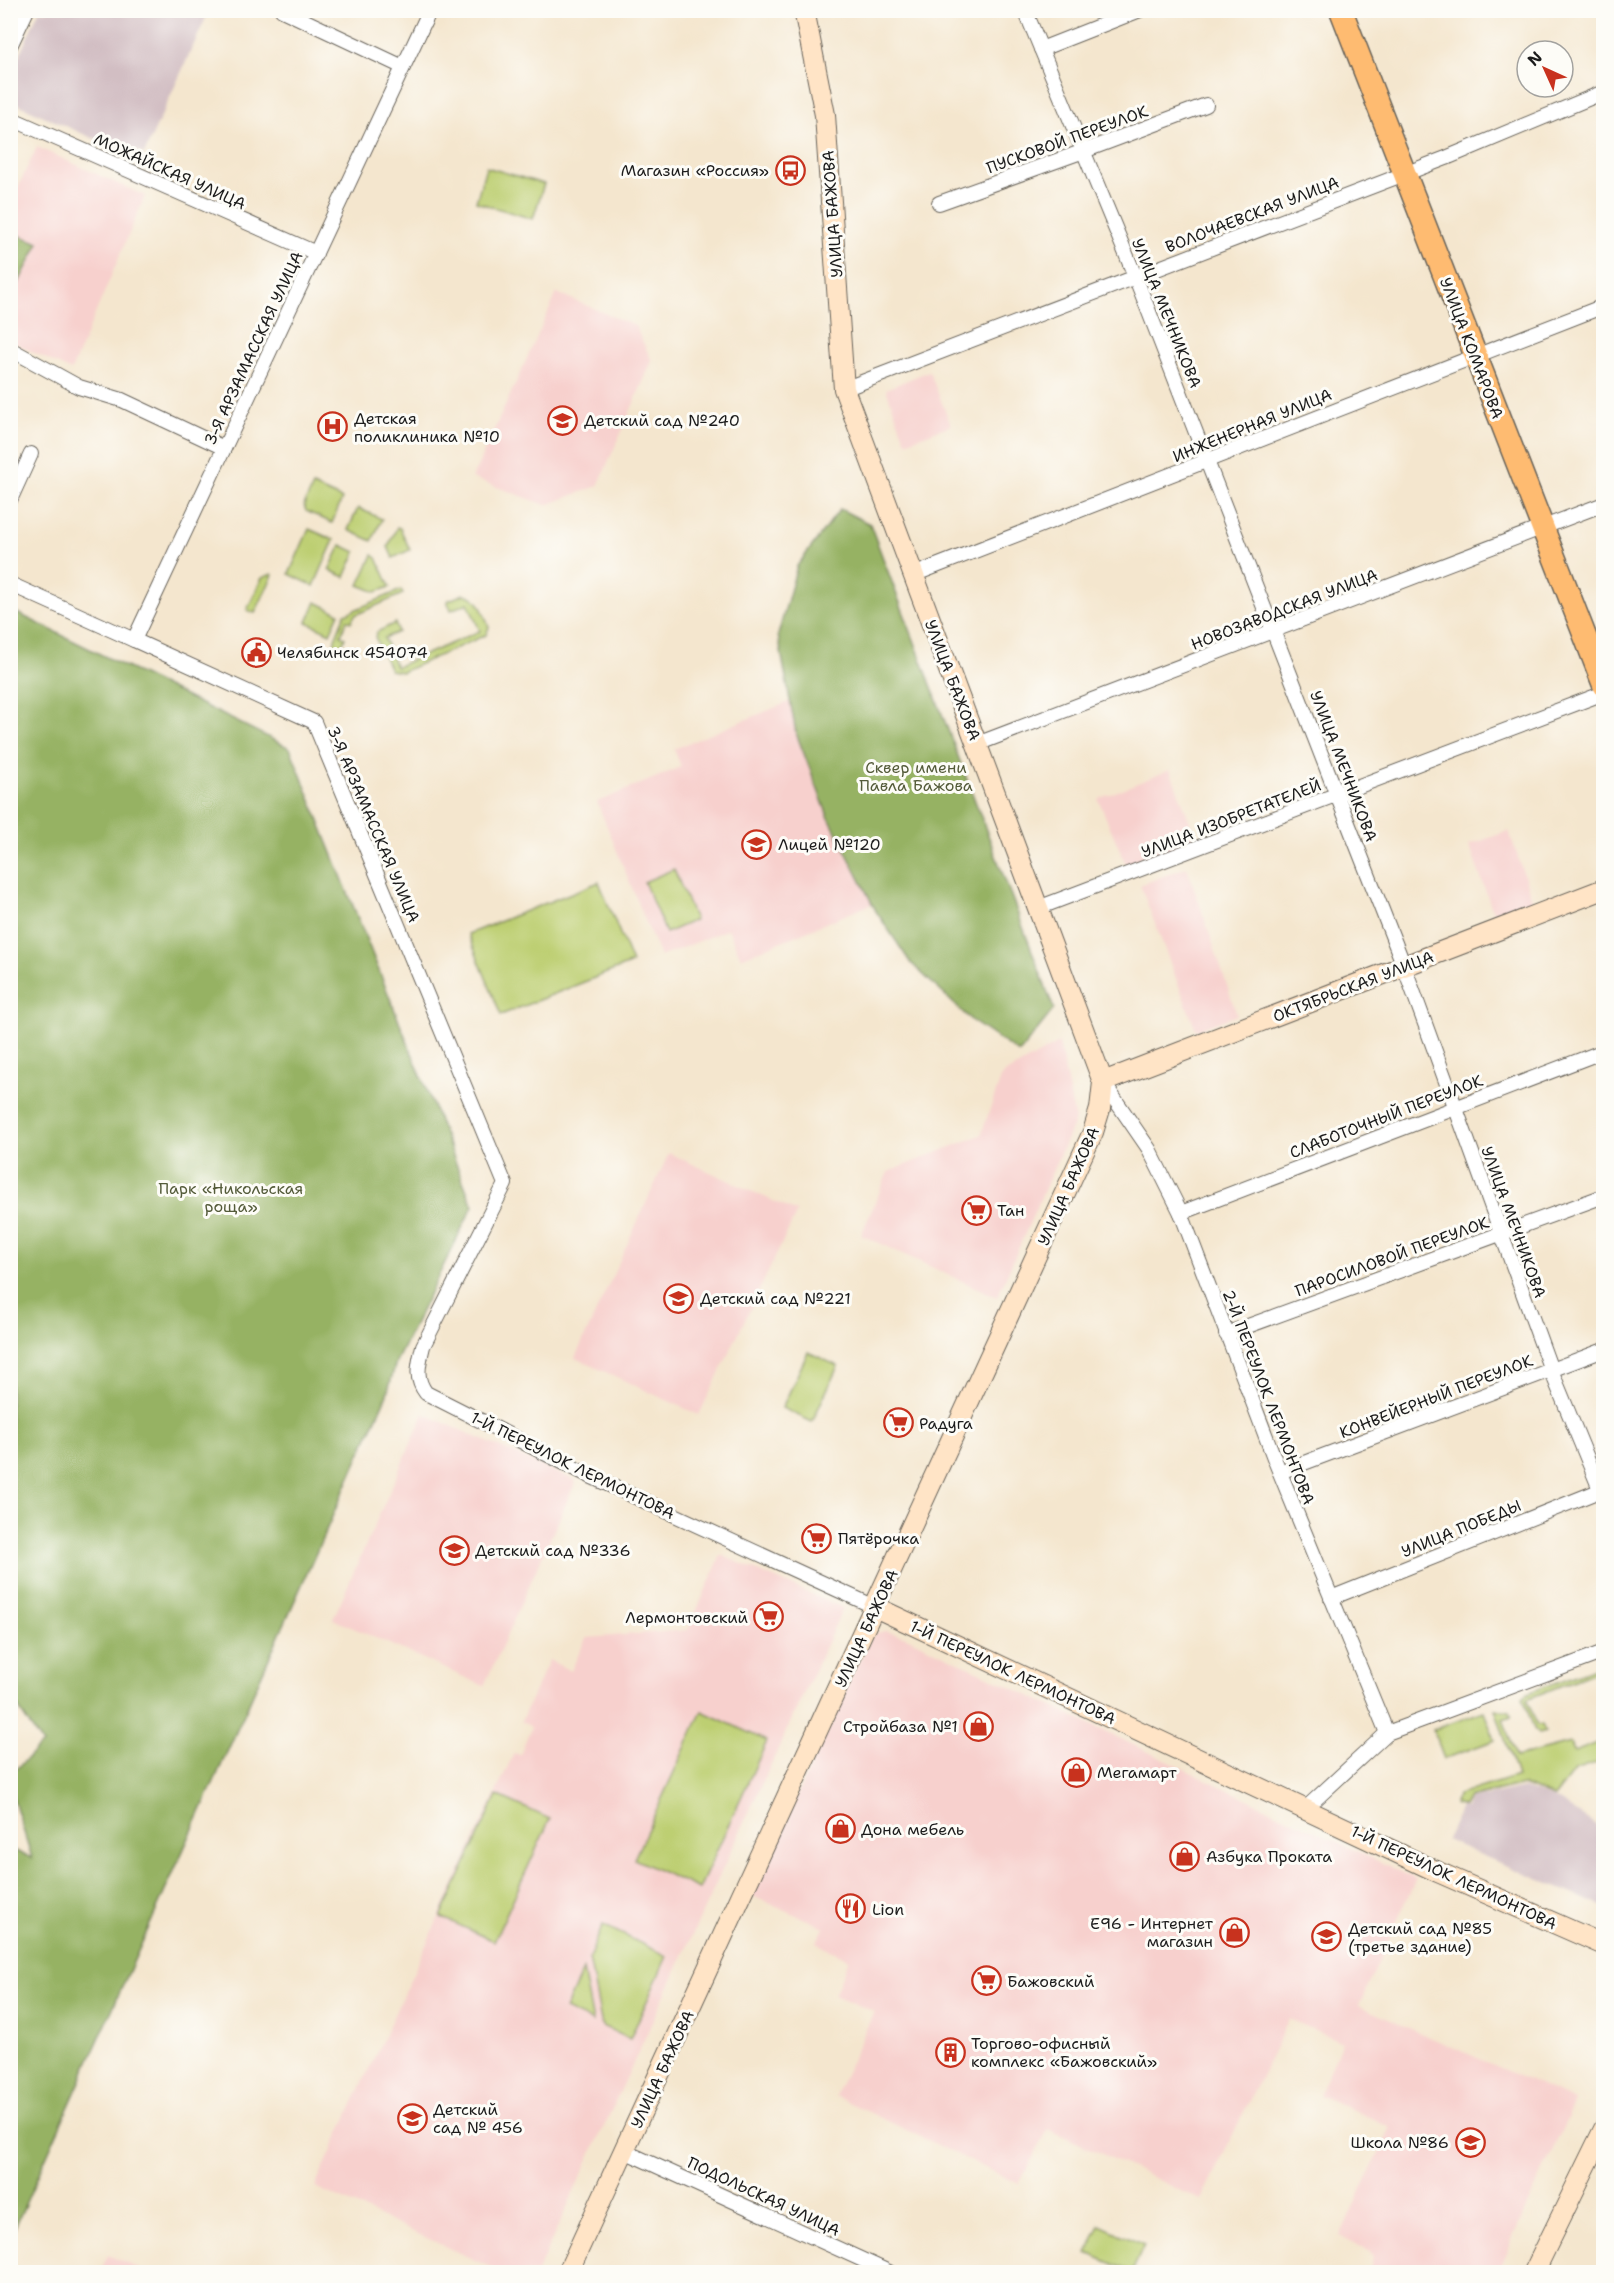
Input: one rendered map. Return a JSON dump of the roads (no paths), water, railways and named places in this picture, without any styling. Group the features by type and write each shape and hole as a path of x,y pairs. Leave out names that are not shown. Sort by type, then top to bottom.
{"main road":[{"name":"УЛИЦА БАЖОВА","path":"568,2272 1093,1132 1100,1109 1103,1082 844,389 825,114 804,10"},
{"name":"УЛИЦА КОМАРОВА","path":"1341,10 1604,685"},
{"name":"ОКТЯБРЬСКАЯ УЛИЦА","path":"1103,1082 1604,889"},
{"name":"1-Й ПЕРЕУЛОК ЛЕРМОНТОВА","path":"875,1607 1438,1872 1604,1945"},
{"path":"1534,2272 1604,2129"}],"street":[{"path":"10,46 27,10"},
{"path":"282,10 403,67"},
{"name":"3-Я АРЗАМАССКАЯ УЛИЦА","path":"426,1393 419,1384 417,1370 423,1346 505,1185 314,722 134,640 430,10"},
{"name":"УЛИЦА МЕЧНИКОВА","path":"1025,10 1135,276 1404,966 1551,1370 1602,1493"},
{"path":"1041,50 1140,10"},
{"name":"ВОЛОЧАЕВСКАЯ УЛИЦА","path":"844,389 1405,174 1604,92"},
{"name":"ПУСКОВОЙ ПЕРЕУЛОК","path":"939,203 1084,152 1206,105"},
{"name":"МОЖАЙСКАЯ УЛИЦА","path":"10,118 316,253"},
{"name":"ИНЖЕНЕРНАЯ УЛИЦА","path":"913,575 1604,306"},
{"path":"10,349 79,387 122,400 224,448"},
{"path":"10,500 31,454"},
{"name":"НОВОЗАВОДСКАЯ УЛИЦА","path":"977,744 1604,504"},
{"path":"10,584 134,640"},
{"name":"УЛИЦА ИЗОБРЕТАТЕЛЕЙ","path":"1038,908 1604,693"},
{"name":"СЛАБОТОЧНЫЙ ПЕРЕУЛОК","path":"1181,1213 1604,1051"},
{"name":"2-Й ПЕРЕУЛОК ЛЕРМОНТОВА","path":"1103,1082 1149,1149 1181,1213 1280,1472 1387,1733"},
{"name":"ПАРОСИЛОВОЙ ПЕРЕУЛОК","path":"1226,1334 1604,1196"},
{"name":"КОНВЕЙЕРНЫЙ ПЕРЕУЛОК","path":"1280,1472 1604,1350"},
{"name":"1-Й ПЕРЕУЛОК ЛЕРМОНТОВА","path":"426,1393 592,1477 875,1607"},
{"name":"УЛИЦА ПОБЕДЫ","path":"1331,1598 1602,1493"},
{"path":"1305,1809 1387,1733 1604,1652"},
{"name":"ПОДОЛЬСКАЯ УЛИЦА","path":"624,2151 889,2272"}],"place":[{"name":"Магазин «Россия»","path":"790,170"},
{"name":"Детский сад №240","path":"563,420"},
{"name":"Детская поликлиника №10","path":"333,427"},
{"name":"Челябинск 454074","path":"256,652"},
{"name":"Лицей №120","path":"757,844"},
{"name":"Тан","path":"976,1210"},
{"name":"Детский сад №221","path":"679,1298"},
{"name":"Радуга","path":"898,1423"},
{"name":"Пятёрочка","path":"817,1538"},
{"name":"Детский сад №336","path":"454,1550"},
{"name":"Лермонтовский","path":"769,1617"},
{"name":"Стройбаза №1","path":"979,1726"},
{"name":"Мегамарт","path":"1076,1772"},
{"name":"Дона мебель","path":"840,1829"},
{"name":"Азбука Проката","path":"1185,1856"},
{"name":"Lion","path":"851,1909"},
{"name":"Е96 - Интернет магазин","path":"1234,1932"},
{"name":"Детский сад №85 (третье здание)","path":"1327,1937"},
{"name":"Бажовский","path":"986,1981"},
{"name":"Торгово-офисный комплекс «Бажовский»","path":"950,2052"},
{"name":"Детский сад № 456","path":"412,2118"},
{"name":"Школа №86","path":"1470,2142"}],"park label":[{"name":"Сквер имени Павла Бажова","path":"916,776"},
{"name":"Парк «Никольская роща»","path":"231,1197"}]}
